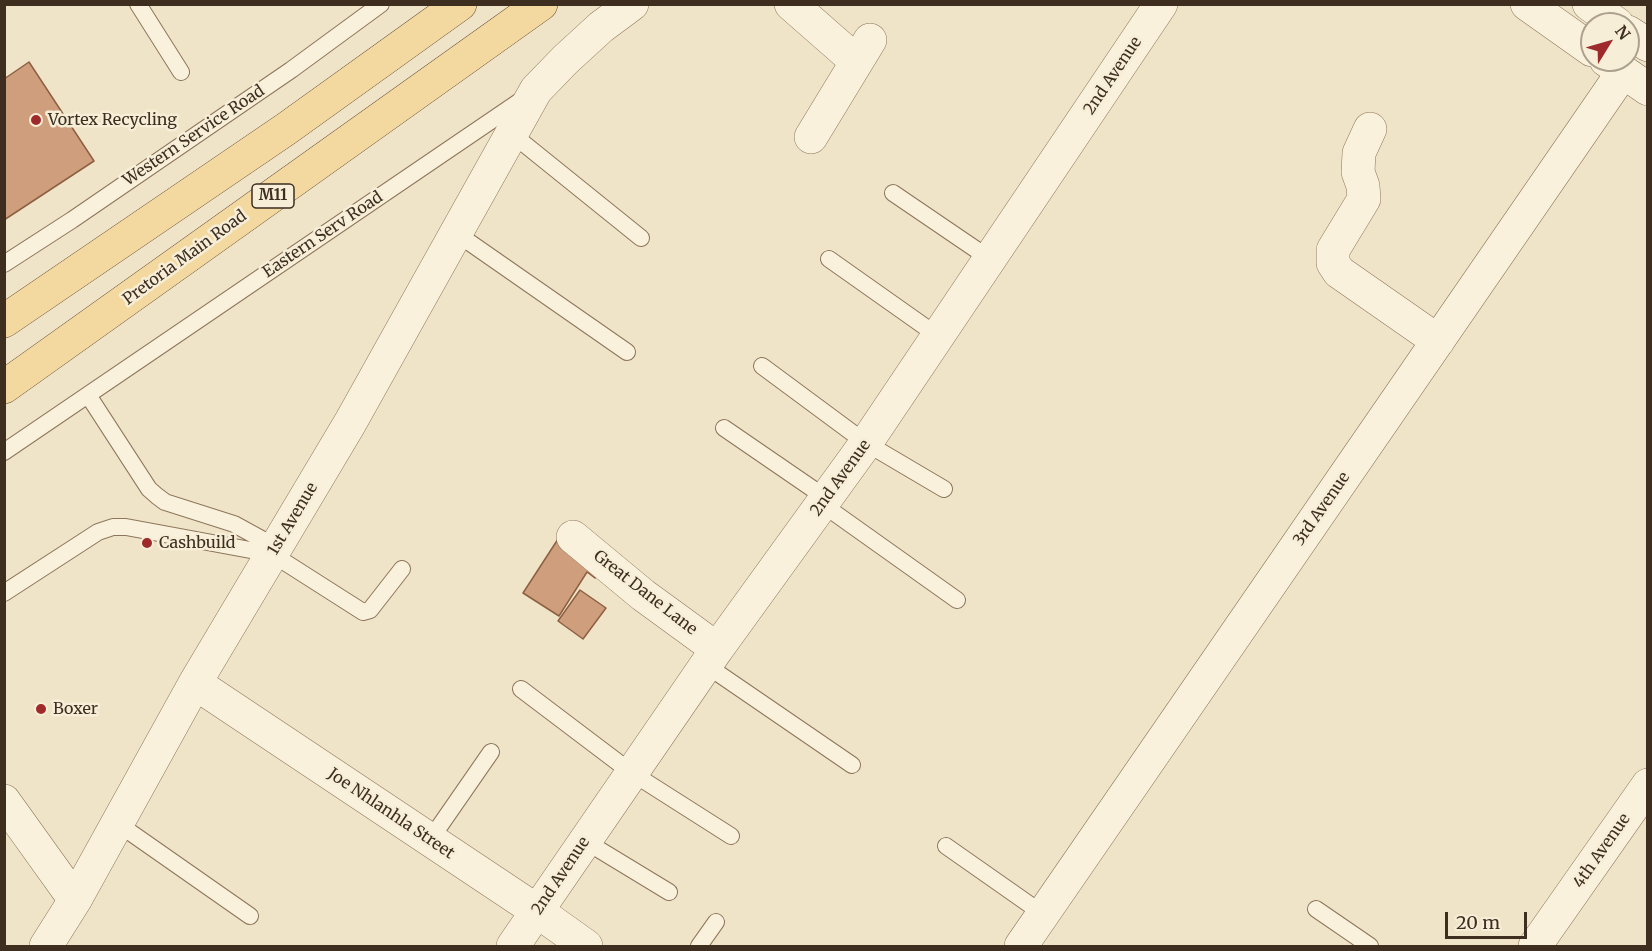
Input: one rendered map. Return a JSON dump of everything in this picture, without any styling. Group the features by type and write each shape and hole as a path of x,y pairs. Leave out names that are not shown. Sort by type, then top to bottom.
{"main road":[{"path":"4,321 286,129 460,4"},
{"name":"Pretoria Main Road","path":"4,387 541,4"}],"street":[{"name":"Eastern Serv Road","path":"536,90 565,60 632,4"},
{"path":"791,4 863,51 811,137"},
{"name":"2nd Avenue","path":"513,946 711,656 866,443 1161,4"},
{"path":"1527,4 1580,42"},
{"name":"3rd Avenue","path":"1021,946 1438,341 1626,74"},
{"name":"1st Avenue","path":"45,946 75,900 195,683 350,423 536,90"},
{"path":"1370,129 1359,153 1358,172 1363,186 1364,199 1333,250 1333,263 1339,272 1438,341"},
{"name":"Great Dane Lane","path":"573,537 711,656"},
{"name":"Joe Nhlanhla Street","path":"195,683 586,946"},
{"name":"4th Avenue","path":"1535,946 1647,785"},
{"path":"5,803 75,900"}],"lane":[{"path":"138,4 181,72"},
{"name":"Western Service Road","path":"4,264 291,70 381,4"},
{"name":"Eastern Serv Road","path":"4,452 536,90"},
{"path":"512,134 641,238"},
{"path":"893,193 990,259"},
{"path":"456,233 627,352"},
{"path":"829,259 938,336"},
{"path":"762,366 866,443 944,489"},
{"path":"88,395 149,489 157,496 165,502 234,524 363,612 370,610 402,569"},
{"path":"724,428 957,600"},
{"path":"4,593 99,532 112,527 126,526 274,550"},
{"path":"711,656 852,765"},
{"path":"521,689 632,773 730,836"},
{"path":"430,840 490,752"},
{"path":"117,823 250,916"},
{"path":"585,841 669,892"},
{"path":"946,846 1043,914"},
{"path":"1316,909 1370,946"},
{"path":"699,946 717,922"}],"building":[{"name":"Vortex Recycling","path":"29,62 94,161 4,220 4,79"},
{"path":"560,536 604,566 595,578 587,572 559,616 523,593"},
{"path":"580,590 606,608 583,639 558,621"}],"place":[{"name":"Vortex Recycling","path":"36,120"},
{"name":"Cashbuild","path":"147,543"},
{"name":"Boxer","path":"41,709"}]}
